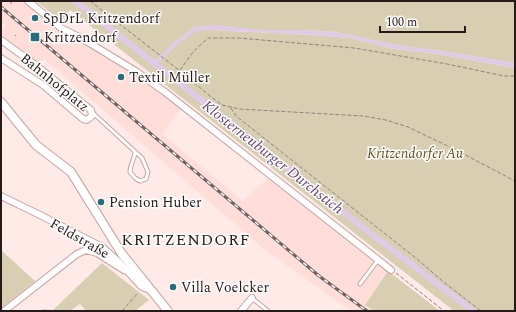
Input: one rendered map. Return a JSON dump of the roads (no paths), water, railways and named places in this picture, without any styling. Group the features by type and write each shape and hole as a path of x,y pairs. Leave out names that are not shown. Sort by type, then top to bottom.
{"main road":[{"path":"1,102 36,145 71,172 122,254 168,311"}],"street":[{"path":"28,1 61,28 83,39 137,72 165,92 391,270"},
{"name":"Bahnhofplatz","path":"1,40 56,81 91,110 93,113 92,116 87,120 83,119 49,90 1,58"},
{"name":"Feldstraße","path":"1,196 102,247 118,261 142,287 151,290"},
{"path":"4,311 77,254 86,250 97,253 132,276"},
{"path":"241,311 252,298"}],"lane":[{"path":"49,90 56,81"},
{"path":"93,113 142,158 148,172 146,179 140,181 134,178 130,172 130,165 134,160 135,153"},
{"path":"360,284 378,260"},
{"path":"252,298 268,311"}],"waterway":[{"name":"Klosterneuburger Durchstich","path":"75,1 370,233 473,311"}],"railway":[{"path":"1,7 319,276 367,311"}],"place":[{"name":"SpDrL Kritzendorf","path":"35,18"},
{"name":"Kritzendorf","path":"35,37"},
{"name":"Textil Müller","path":"121,77"},
{"name":"Pension Huber","path":"101,202"},
{"name":"Villa Voelcker","path":"173,287"}],"district":[{"name":"KRITZENDORF","path":"186,239"}],"park label":[{"name":"Kritzendorfer Au","path":"415,153"}]}
